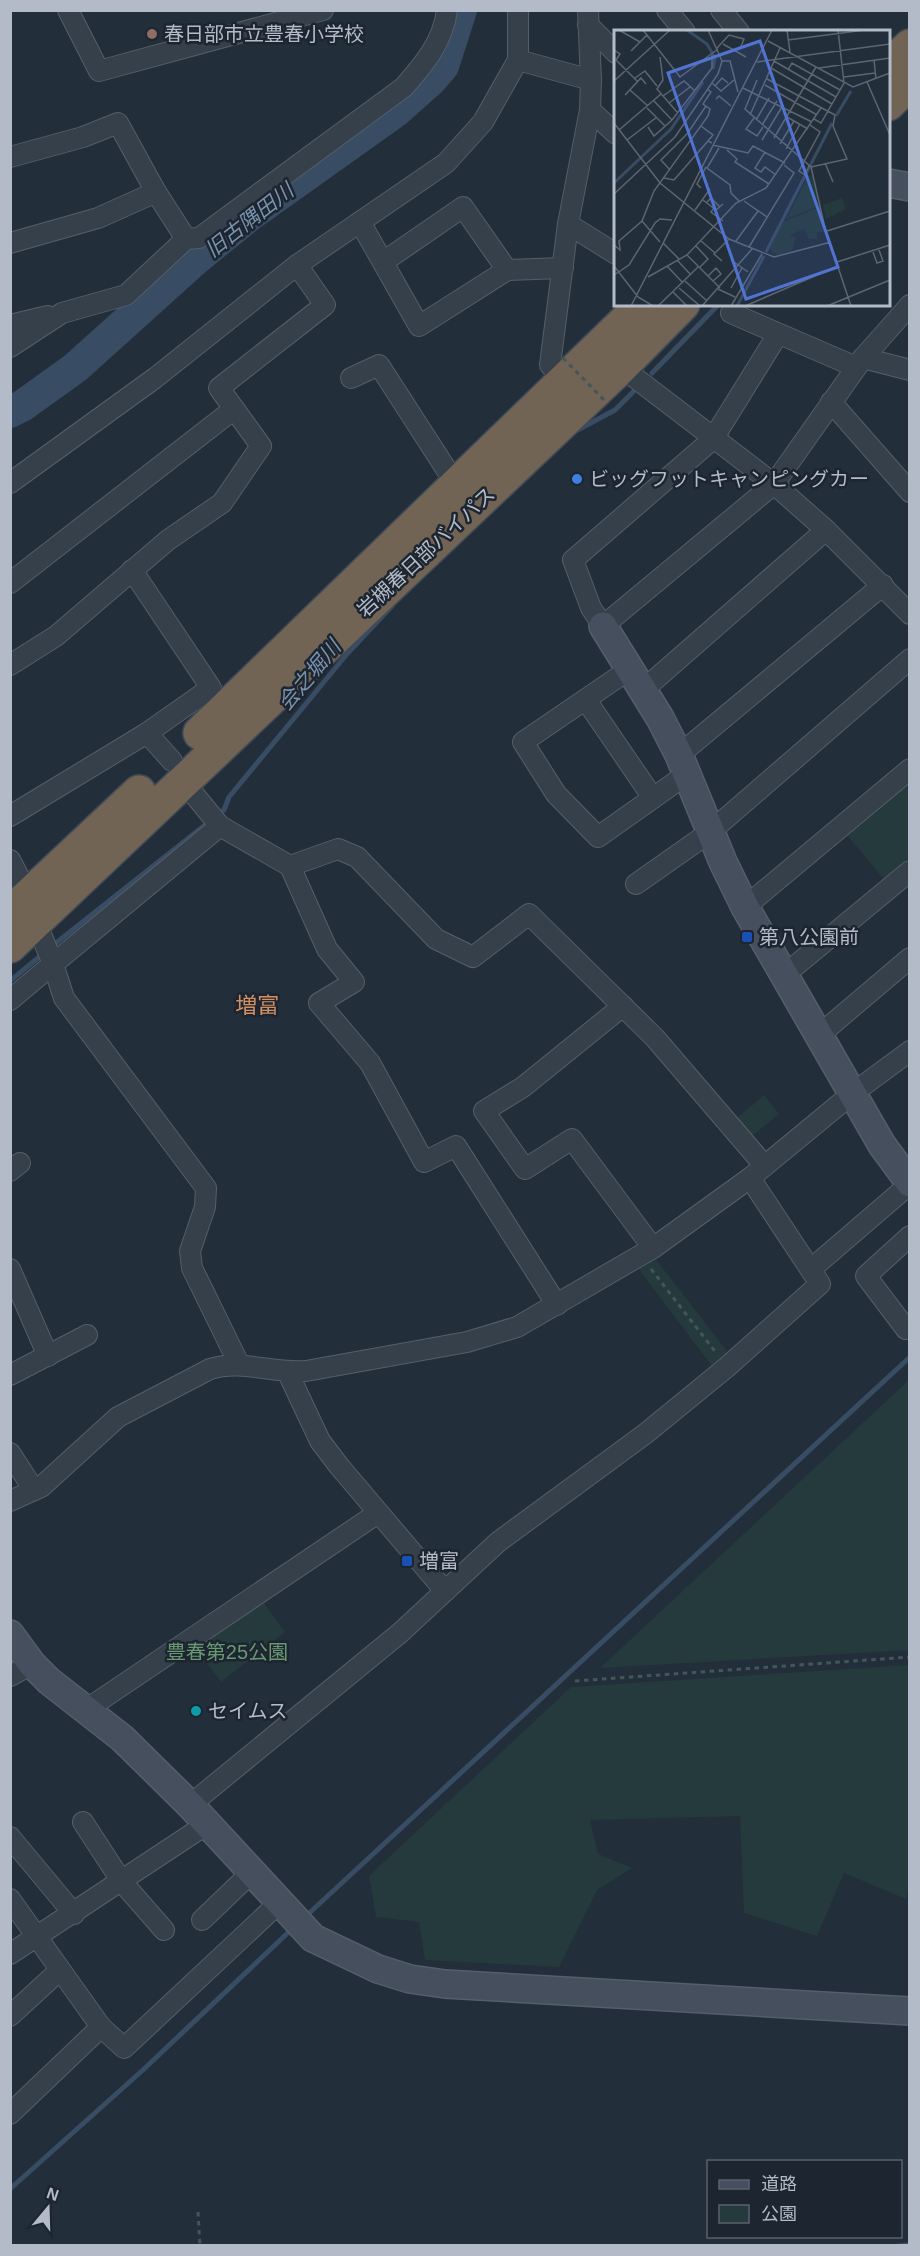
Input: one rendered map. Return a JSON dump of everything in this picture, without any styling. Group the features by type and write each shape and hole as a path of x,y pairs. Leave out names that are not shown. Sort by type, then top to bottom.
{"highway":[{"path":"890,64 909,46"},
{"path":"890,102 909,83"},
{"name":"岩槻春日部バイパス","path":"177,771 458,486 563,369 641,306"},
{"name":"岩槻春日部バイパス","path":"10,946 25,910 621,367 681,306"}],"street":[{"path":"68,10 99,71 322,10"},
{"path":"10,325 126,295 186,239 200,238 404,87 430,57 439,40 447,10"},
{"path":"10,483 155,378 297,265 446,163 483,122 518,60 518,10"},
{"path":"721,10 737,30"},
{"path":"588,18 614,52"},
{"path":"563,369 550,365 568,224 590,110 588,18"},
{"path":"518,60 591,80"},
{"path":"590,110 614,134"},
{"path":"10,158 83,137 118,123 156,192 186,239"},
{"path":"890,183 909,187"},
{"path":"10,243 98,218 156,192"},
{"path":"383,262 463,207 507,270"},
{"path":"360,222 419,327 507,270 563,268"},
{"path":"568,224 614,253"},
{"path":"12,661 56,636 168,540 222,503 261,446 219,388 325,305 297,265"},
{"path":"603,626 774,484 860,362 909,305"},
{"path":"10,347 62,313"},
{"path":"731,314 778,334 860,362 909,370"},
{"path":"778,334 713,439 573,560 591,609 660,718 745,907 882,1145 909,1183 811,1269"},
{"path":"351,378 379,365 458,486"},
{"path":"621,367 774,484 826,530 883,585 909,614"},
{"path":"831,402 909,492"},
{"path":"10,583 234,408"},
{"path":"826,530 637,680 586,700 522,742 556,794 598,837 653,798 683,765 883,585"},
{"path":"10,816 147,733 211,688 132,570"},
{"path":"636,884 711,832 909,659"},
{"path":"586,700 653,798"},
{"path":"147,733 215,820 290,866 327,949 354,982 319,1003 370,1063 424,1162 456,1146 557,1305"},
{"path":"745,907 909,769"},
{"path":"10,1000 215,820"},
{"path":"10,1954 122,1882 199,1815 498,1542 645,1434 727,1367 820,1284 757,1171 655,1038 529,914 473,957 436,939 357,857 338,849 290,866"},
{"path":"10,860 25,910 53,964 64,998 206,1188 206,1207 190,1251 192,1268 239,1364"},
{"path":"783,976 909,871"},
{"path":"818,1036 909,958"},
{"path":"623,1006 523,1087 484,1111 525,1169 572,1139 647,1252"},
{"path":"10,1501 41,1487 118,1417 210,1369 222,1365 239,1364 288,1373 494,1335 517,1327 647,1252 795,1142 853,1093 909,1051"},
{"path":"909,1236 866,1276 906,1329 909,1326"},
{"path":"10,1269 48,1356"},
{"path":"10,1375 87,1335"},
{"path":"288,1373 321,1441 378,1513 445,1591"},
{"path":"10,1454 34,1490"},
{"path":"87,1709 378,1513"},
{"path":"10,1634 21,1670 49,1682 122,1738 199,1815 313,1938 378,1969 410,1979 445,1984 909,2011"},
{"path":"83,1822 122,1882 164,1930"},
{"path":"10,1837 74,1914"},
{"path":"202,1920 252,1872"},
{"path":"10,1899 101,2027 124,2048 280,1902"},
{"path":"10,2016 60,1970"},
{"path":"10,2114 101,2027"}],"path":[{"path":"563,369 606,402"},
{"path":"647,1252 727,1367"},
{"path":"575,1681 909,1657"},
{"path":"198,2212 200,2246"}],"green space":[{"path":"909,782 909,858 884,879 847,835"},
{"path":"764,1095 779,1114 751,1137 736,1119"},
{"path":"654,1257 730,1355 714,1369 638,1268"},
{"path":"909,1380 909,1650 600,1668"},
{"name":"豊春第25公園","path":"264,1603 285,1632 221,1682 195,1648"},
{"path":"909,1665 910,1877 906,1899 844,1873 817,1936 744,1913 740,1816 590,1820 598,1854 632,1868 597,1890 559,1967 425,1960 419,1922 376,1917 369,1876 571,1687"}],"waterway":[{"name":"旧古隅田川","path":"10,412 75,368 196,259 249,216 395,112 431,80 443,66 461,10"},
{"name":"会之堀川","path":"652,373 717,306"},
{"name":"会之堀川","path":"574,432 615,410 634,391"},
{"name":"会之堀川","path":"51,947 224,810 229,797 347,654 392,606"},
{"name":"会之堀川","path":"10,981 44,953"},
{"path":"305,1917 910,1357"},
{"path":"10,2189 144,2069 294,1927"},
{"path":"898,2246 907,2245"}],"place":[{"name":"春日部市立豊春小学校","path":"152,34"},
{"name":"ビッグフットキャンピングカー","path":"577,479"},
{"name":"第八公園前","path":"747,937"},
{"name":"増富","path":"407,1561"},
{"name":"セイムス","path":"196,1711"}],"district":[{"name":"増富","path":"257,1005"}]}
